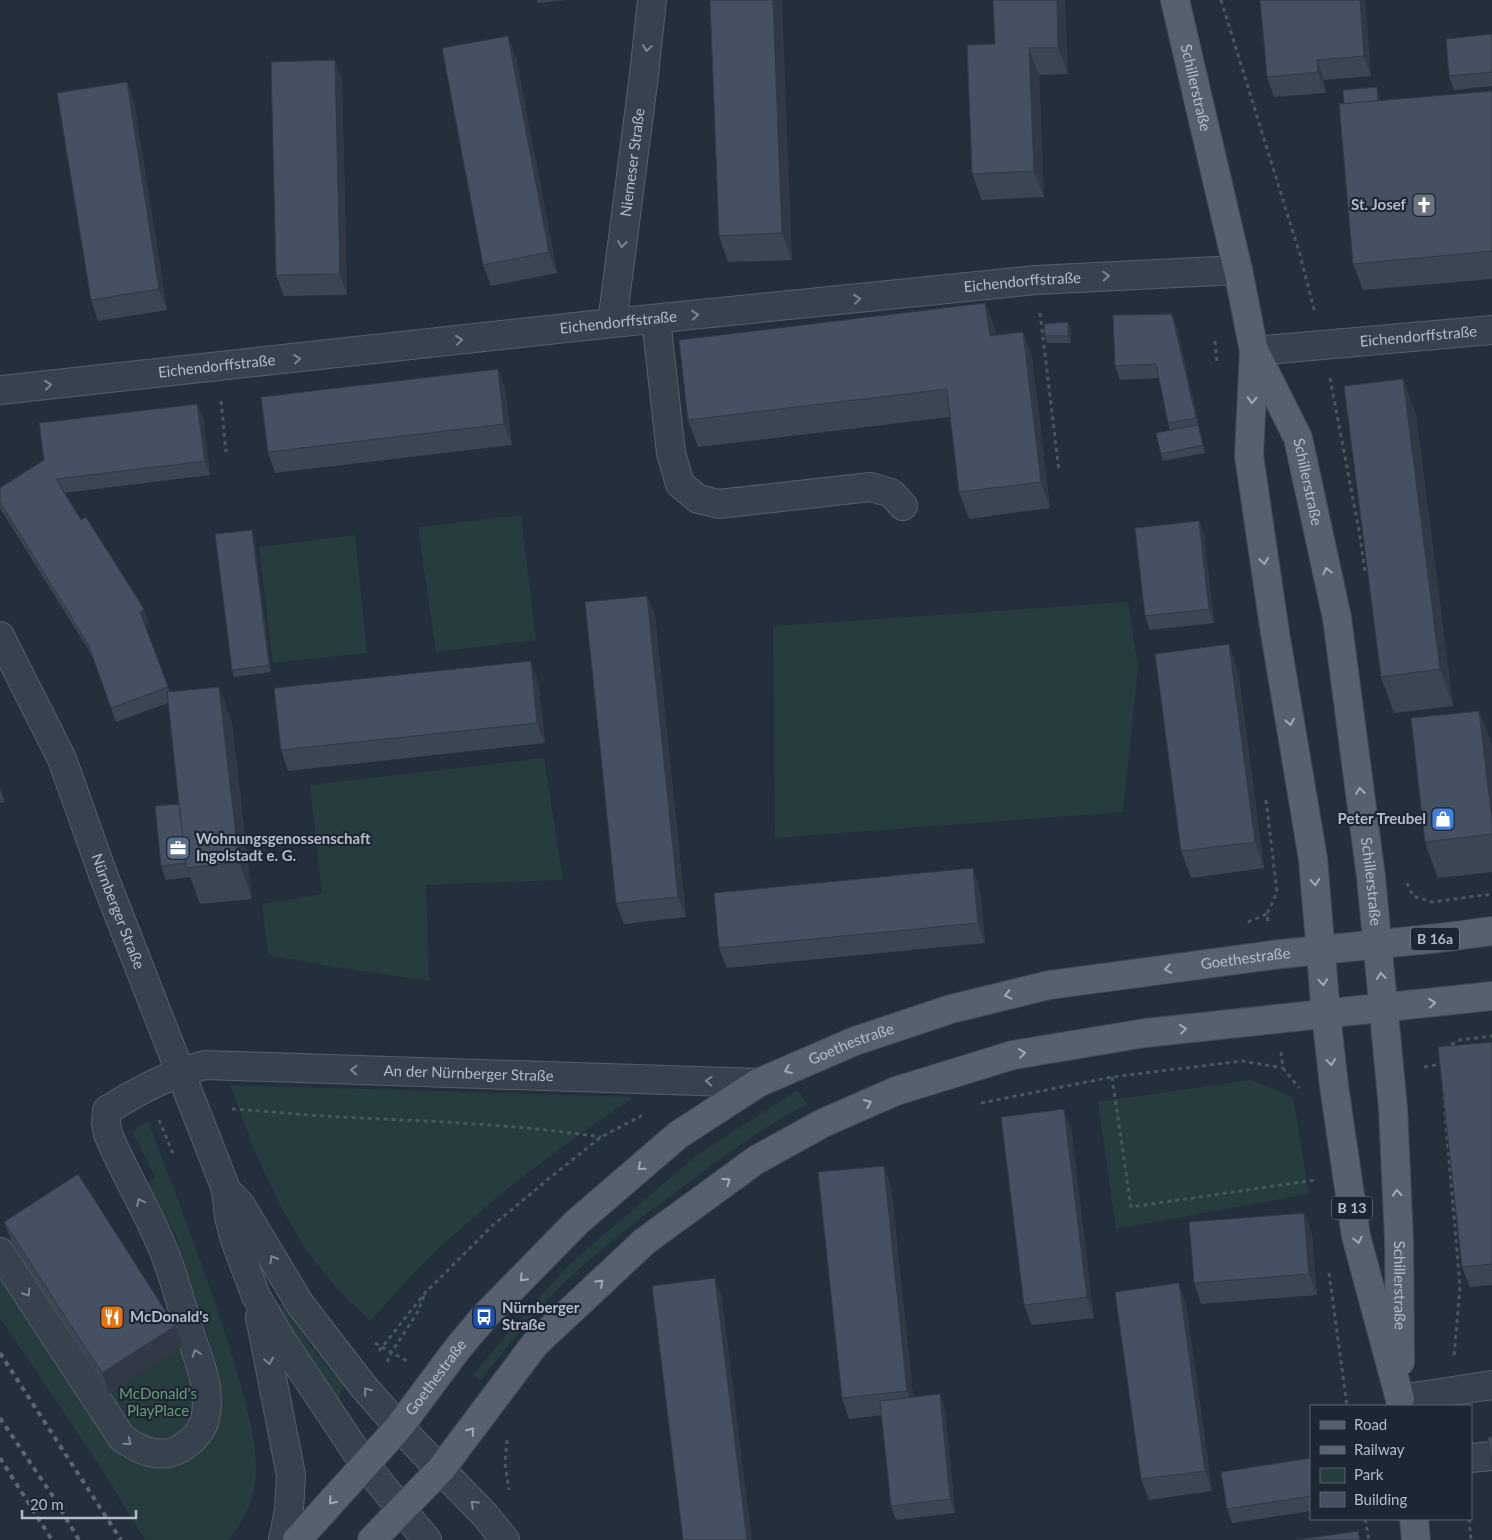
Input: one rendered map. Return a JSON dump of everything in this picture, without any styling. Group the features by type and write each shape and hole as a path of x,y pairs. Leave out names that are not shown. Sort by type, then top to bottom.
{"main road":[{"name":"Schillerstraße","path":"1175,0 1238,270 1254,351 1249,456 1275,633 1313,859 1334,1086 1356,1236 1400,1403"},
{"name":"Schillerstraße","path":"1254,351 1298,438 1337,618 1371,876 1393,1108 1399,1230 1400,1403"},
{"name":"Goethestraße","path":"297,1540 399,1428 458,1348 484,1317 577,1222 678,1135 758,1083 866,1037 950,1009 1040,987 1272,955 1492,931"},
{"path":"372,1540 441,1469 535,1344 645,1241 756,1160 823,1123 896,1091 1013,1055 1145,1033 1492,996"},
{"path":"1414,1520 1416,1540"}],"street":[{"name":"Niemeser Straße","path":"612,323 652,0"},
{"name":"Eichendorffstraße","path":"0,390 218,368 612,323 1036,280 1238,270"},
{"path":"656,319 671,453 680,484 698,499 718,504 871,487 891,493 903,506"},
{"name":"Eichendorffstraße","path":"1254,351 1492,330"},
{"name":"Nürnberger Straße","path":"0,636 62,759 104,876 226,1190 229,1217 235,1240 256,1296 280,1339 365,1465 427,1540"},
{"name":"An der Nürnberger Straße","path":"0,1252 122,1438 134,1447 151,1453 171,1452 186,1446 197,1434 205,1420 206,1405 202,1372 165,1254 108,1134 106,1123 107,1110 146,1087 180,1071 206,1065 758,1083"},
{"name":"Nürnberger Straße","path":"226,1190 240,1204 300,1304 363,1386 399,1428 485,1515 505,1540"},
{"path":"256,1296 292,1475 289,1510 283,1540"},
{"path":"1400,1403 1492,1385"},
{"path":"1472,1458 1492,1456"}],"path":[{"path":"1036,280 1059,471"},
{"path":"218,368 226,452"},
{"path":"1405,880 1413,896 1432,902 1492,894"},
{"path":"1267,914 1276,892"},
{"path":"1441,1074 1443,1048 1460,1040 1492,1036"},
{"path":"979,1103 1112,1077 1242,1061 1283,1068 1303,1093"},
{"path":"1112,1077 1130,1207 1316,1180"},
{"path":"1442,1083 1460,1287 1454,1354 1455,1391"},
{"path":"224,1108 453,1122 601,1137"},
{"path":"507,1436 505,1463 508,1488 513,1496"},
{"path":"1366,1520 1369,1540"},
{"path":"1469,1520 1471,1540"}],"green space":[{"path":"521,515 536,640 436,652 418,527"},
{"path":"355,535 367,653 273,663 259,547"},
{"path":"1128,602 1138,668 1123,812 775,838 773,626"},
{"path":"544,758 563,880 426,885 429,981 268,955 262,904 322,894 310,785"},
{"path":"1250,1080 1293,1097 1309,1194 1116,1229 1098,1102"},
{"path":"230,1085 634,1097 588,1128 500,1195 446,1241 370,1321 337,1289 306,1250 279,1203 257,1157"},
{"path":"798,1090 807,1104 758,1133 726,1155 616,1238 552,1295 480,1380 473,1375 523,1315 572,1262 697,1155"},
{"path":"148,1122 210,1289 229,1346 251,1425 256,1457 254,1491 244,1517 228,1540 145,1540 100,1466 0,1318 0,1279 122,1458 140,1464 167,1467 190,1460 208,1443 218,1426 222,1394 216,1363 175,1233 159,1207 143,1188 155,1177 133,1133 138,1127"},
{"path":"281,1304 317,1354 345,1387 337,1401 276,1307"},
{"name":"McDonald's PlayPlace","path":"183,1346 191,1373 194,1402 192,1415 187,1425 176,1433 161,1438 145,1437 138,1434 126,1422 109,1394"}],"building":[{"path":"710,0 773,0 782,233 719,236"},
{"path":"993,0 1057,0 1058,48 1029,48 1034,171 972,174 967,45 995,44"},
{"path":"1260,0 1360,0 1364,56 1317,60 1318,72 1267,77"},
{"path":"1492,34 1492,72 1449,76 1446,39"},
{"path":"508,36 549,252 483,265 442,48"},
{"path":"335,60 340,274 276,275 271,62"},
{"path":"127,82 159,289 91,300 57,93"},
{"path":"1377,87 1378,101 1344,104 1343,90"},
{"name":"St. Josef","path":"1492,91 1492,251 1353,264 1339,104"},
{"path":"985,303 990,336 1023,332 1041,482 959,492 947,389 688,420 679,340"},
{"path":"1172,314 1196,418 1168,423 1156,364 1115,366 1113,315"},
{"path":"1068,322 1068,336 1045,336 1044,324"},
{"path":"498,369 504,424 268,452 261,397"},
{"path":"1403,379 1440,669 1381,677 1344,386"},
{"path":"197,404 205,461 56,479 81,520 86,517 144,609 140,612 168,687 111,708 88,644 0,502 0,488 44,460 39,423"},
{"path":"1198,425 1203,445 1161,454 1156,433"},
{"path":"1199,521 1209,609 1145,616 1135,528"},
{"path":"252,530 269,665 232,670 215,534"},
{"path":"647,596 678,897 616,903 585,602"},
{"path":"1229,644 1255,842 1181,851 1155,654"},
{"path":"531,661 537,723 281,750 274,688"},
{"path":"219,687 239,862 186,868 167,692"},
{"path":"1479,711 1492,834 1425,842 1411,718"},
{"path":"179,804 186,863 161,866 155,806"},
{"path":"973,868 978,923 719,948 714,893"},
{"path":"1492,1042 1492,1264 1462,1267 1438,1047"},
{"path":"1064,1109 1087,1297 1024,1305 1001,1117"},
{"path":"884,1166 907,1391 842,1398 818,1172"},
{"name":"McDonald's","path":"78,1174 175,1326 102,1373 4,1222"},
{"path":"1304,1213 1309,1274 1194,1283 1189,1222"},
{"path":"715,1278 747,1540 683,1540 652,1286"},
{"path":"1179,1283 1205,1471 1141,1479 1115,1292"},
{"path":"940,1394 950,1499 891,1506 880,1401"},
{"path":"1488,1437 1492,1437 1492,1467"},
{"path":"1310,1458 1310,1496 1227,1509 1221,1472"},
{"path":"1358,1531 1360,1540 1296,1540"}],"railway":[{"path":"0,1353 121,1540"},
{"path":"0,1418 52,1495 79,1540"},
{"path":"0,1458 52,1540"}],"place":[{"name":"St. Josef","path":"1424,205"},
{"name":"Peter Treubel","path":"1443,819"},
{"name":"Wohnungsgenossenschaft Ingolstadt e. G.","path":"178,848"},
{"name":"McDonald's","path":"112,1317"},
{"name":"Nürnberger Straße","path":"484,1317"}]}
